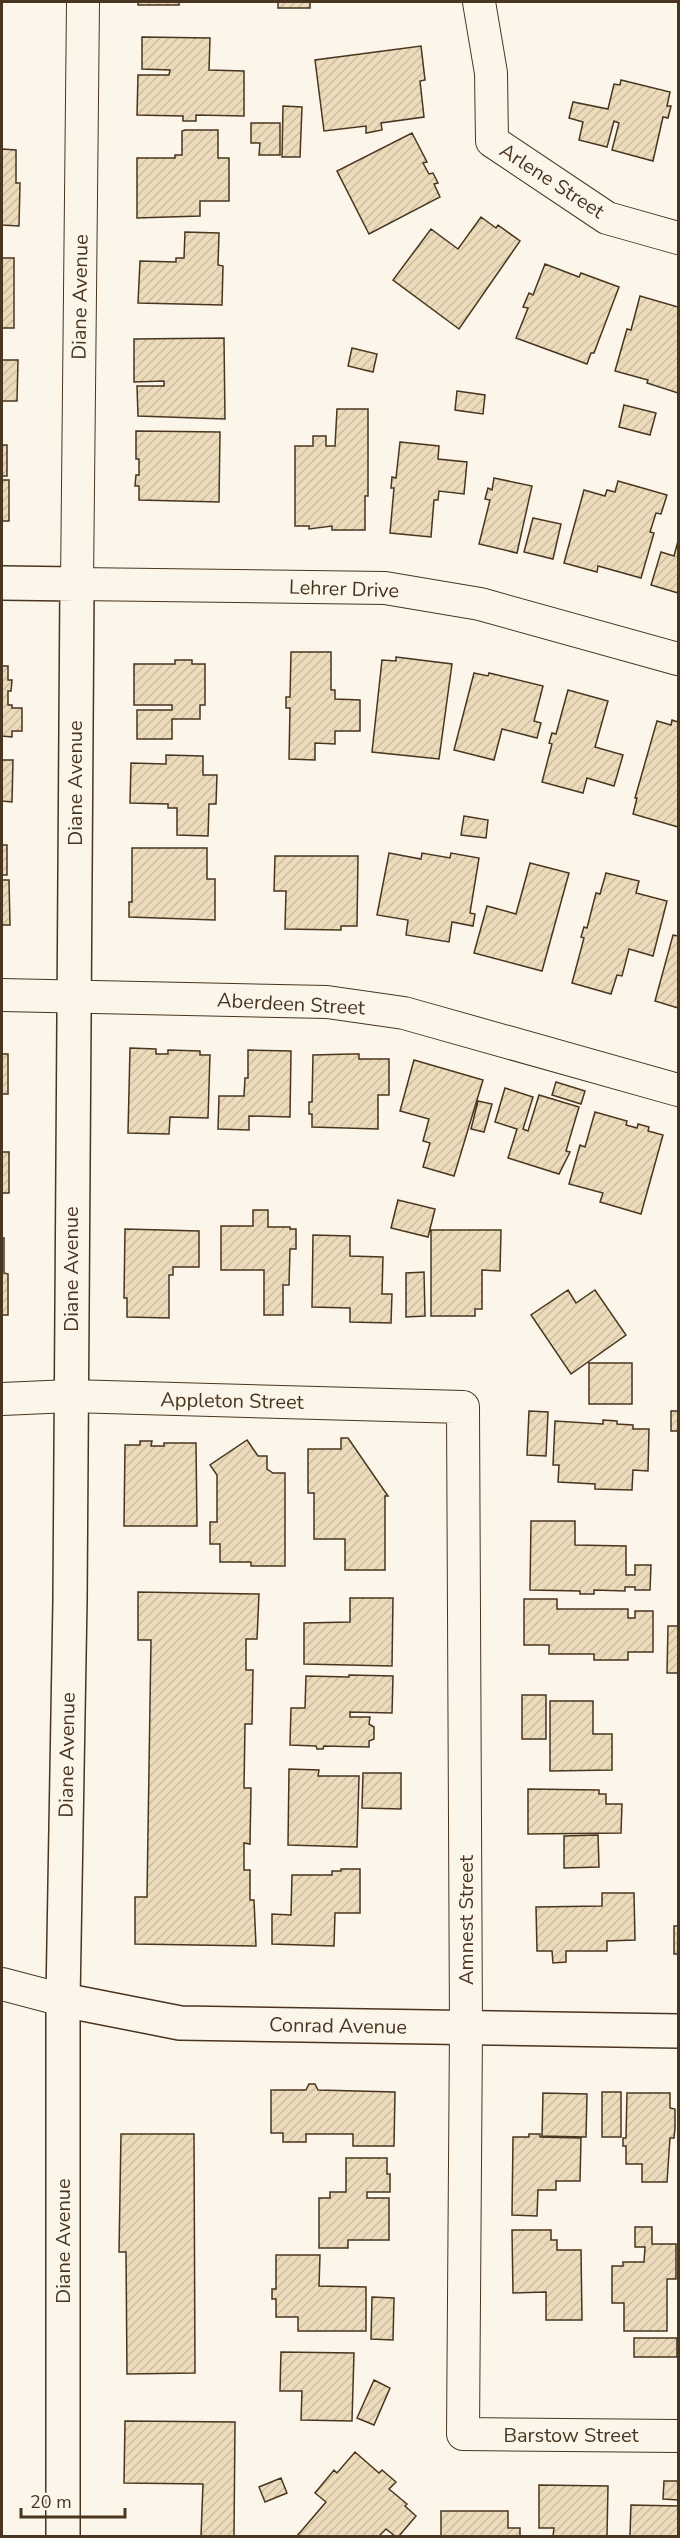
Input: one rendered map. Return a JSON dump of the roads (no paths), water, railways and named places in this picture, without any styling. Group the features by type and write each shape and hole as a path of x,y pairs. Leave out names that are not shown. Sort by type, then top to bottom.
{"street":[{"name":"Diane Avenue","path":"63,2536 63,2000 70,1600 76,584 83,2"},
{"name":"Arlene Street","path":"479,2 490,73 492,141 607,218 678,238"},
{"name":"Lehrer Drive","path":"2,583 385,588 480,604 678,659"},
{"name":"Aberdeen Street","path":"2,995 327,1002 404,1013 678,1090"},
{"name":"Appleton Street","path":"2,1399 70,1396 463,1407"},
{"name":"Amnest Street","path":"463,1407 466,2029 463,2434"},
{"name":"Conrad Avenue","path":"2,1984 63,2000 180,2023 678,2031"},
{"name":"Barstow Street","path":"463,2434 678,2436"}]}
